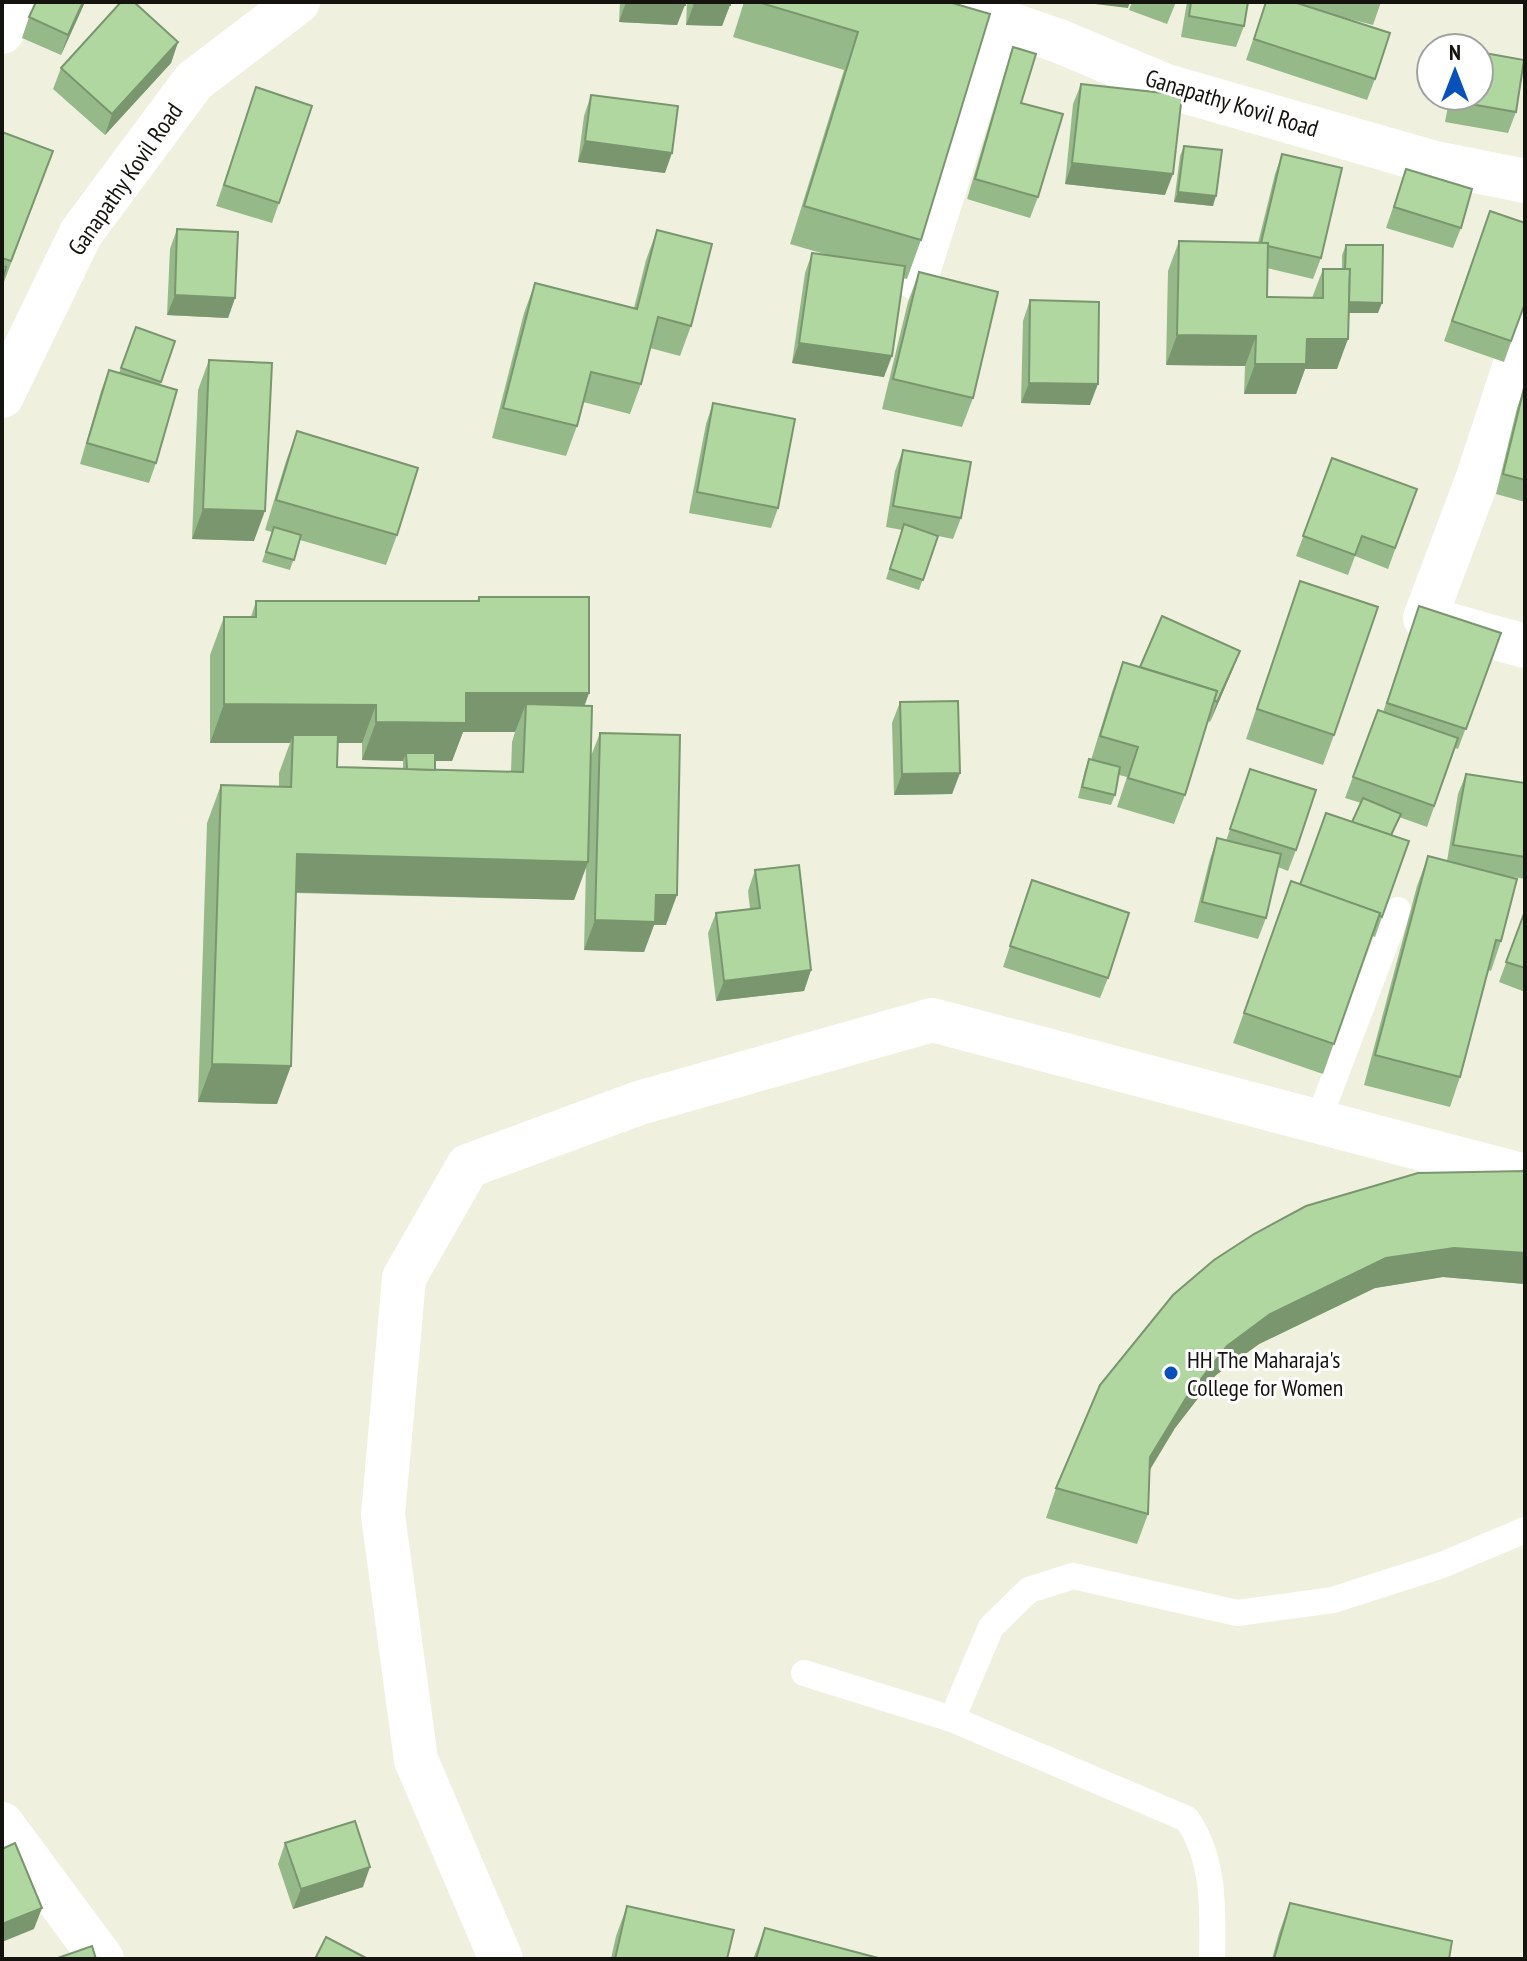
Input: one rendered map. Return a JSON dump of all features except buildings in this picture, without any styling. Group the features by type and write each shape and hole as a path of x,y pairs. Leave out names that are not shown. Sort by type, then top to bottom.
{"street":[{"path":"2,32 18,2"},
{"name":"Ganapathy Kovil Road","path":"2,396 81,233 194,81 298,2"},
{"name":"Ganapathy Kovil Road","path":"945,2 1059,41 1166,86 1431,162 1525,181"},
{"path":"916,278 998,20"},
{"path":"1525,334 1477,480 1425,618 1525,646"},
{"path":"501,1959 416,1760 383,1515 404,1278 468,1166 639,1103 932,1020 1525,1176"},
{"path":"2,1824 102,1959"}],"lane":[{"path":"1318,1121 1398,910"},
{"path":"952,1719 991,1627 1029,1590 1073,1576 1237,1613 1333,1600 1442,1565 1525,1530"},
{"path":"804,1673 952,1719 1187,1819 1203,1843 1213,1909 1212,1959"}],"place":[{"name":"HH The Maharaja's College for Women","path":"1171,1373"}]}
